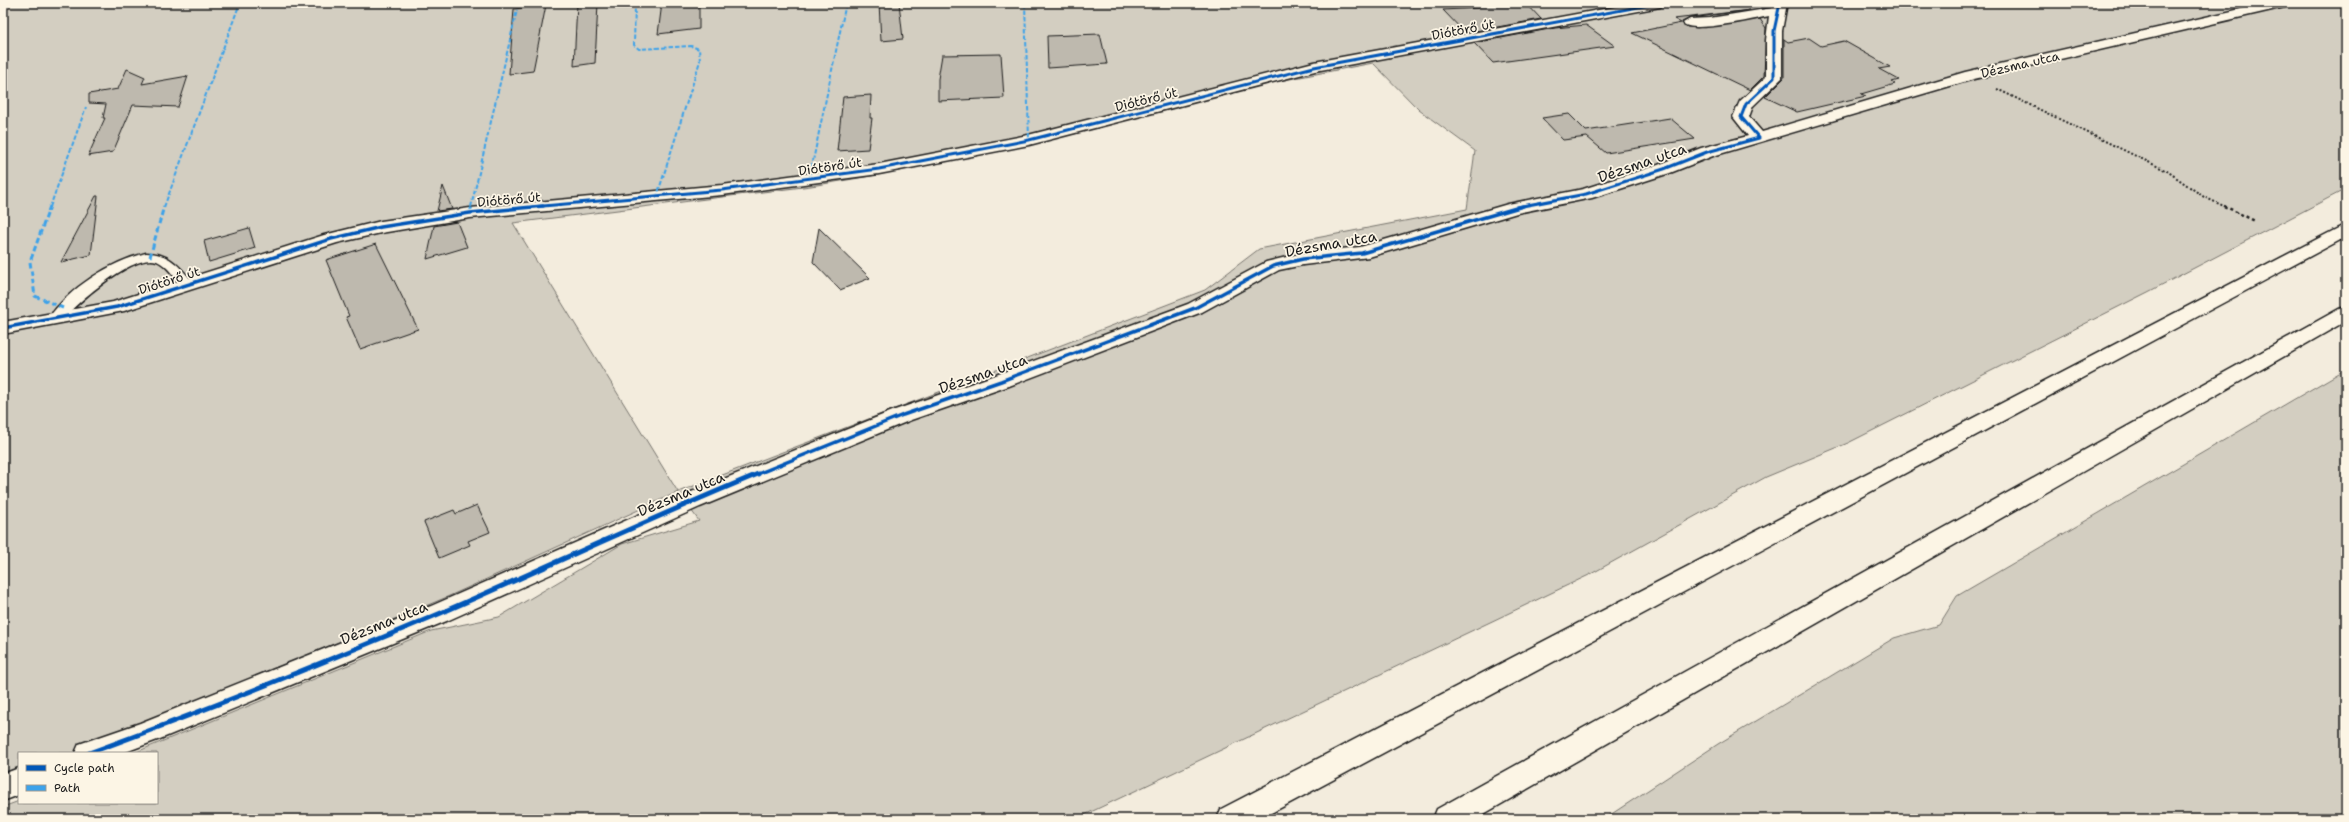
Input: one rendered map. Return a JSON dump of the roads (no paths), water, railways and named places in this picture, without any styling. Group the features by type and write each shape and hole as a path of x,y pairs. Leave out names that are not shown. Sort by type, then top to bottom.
{"main road":[{"name":"Diótörő út","path":"3,328 56,320 117,307 331,238 381,227 484,211 722,190 843,175 1029,140 1314,67 1660,3"},
{"name":"Dézsma utca","path":"92,752 150,731 433,616 692,501 903,415 1001,381 1195,308 1273,266 1303,259 1362,253 1514,208 1555,202 1586,194 1664,169 1707,152 1970,75 2285,3"},
{"path":"1690,23 1710,22 1779,7 1773,46 1774,78 1746,104 1740,117 1759,138"},
{"path":"1232,819 2346,230"},
{"path":"1448,819 2346,313"},
{"path":"3,788 18,781"}],"lane":[{"path":"56,320 63,308 90,285 114,271 150,257 165,261 188,285"}]}
